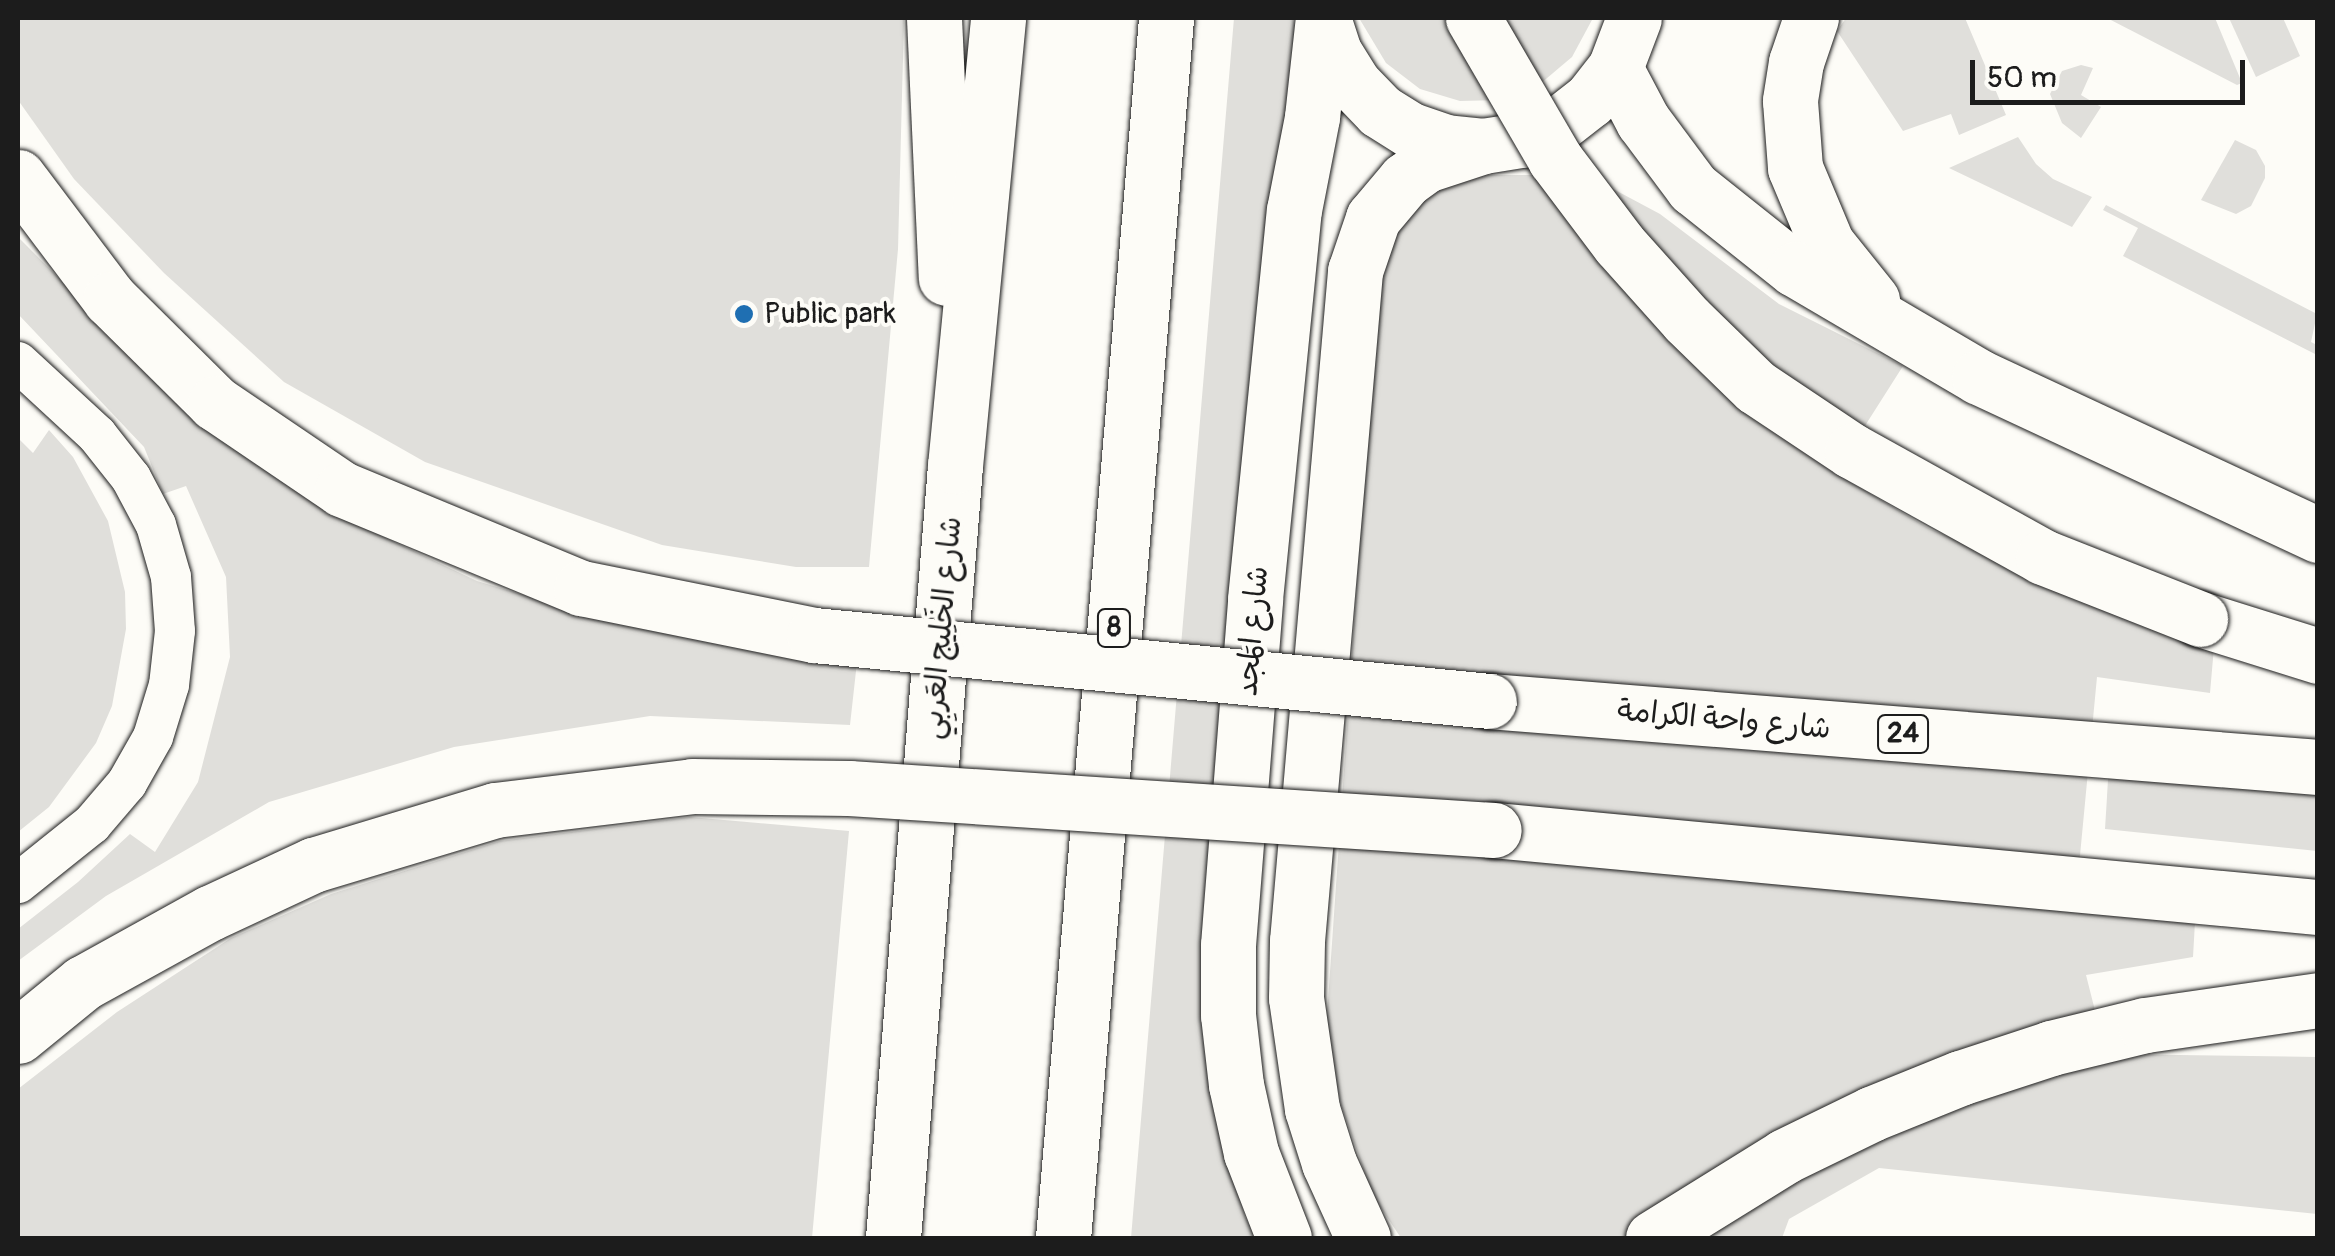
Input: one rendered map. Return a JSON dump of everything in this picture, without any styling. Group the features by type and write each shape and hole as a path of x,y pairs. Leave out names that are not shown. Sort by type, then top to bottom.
{"main road":[{"path":"934,18 954,466"},
{"name":"شارع الخَلِيج العَربِي","path":"893,1238 954,466 998,18"},
{"name":"8","path":"1062,1238 1166,18"},
{"path":"1323,18 1334,52 1354,84 1380,111 1411,130 1446,142 1483,146"},
{"name":"شارع المَجد","path":"1284,1238 1251,1152 1236,1084 1228,1015 1228,946 1278,365 1294,210 1312,117 1323,18"},
{"path":"1473,18 1555,159 1619,244 1686,320 1756,386 1852,451 2043,556 2200,618 2318,656"},
{"path":"1364,1238 1329,1163 1312,1109 1296,998 1299,922 1355,271 1373,218 1404,180 1426,165 1483,146 1522,140 1559,124 1590,100 1615,68 1634,18"},
{"path":"1811,18 1796,62 1790,120 1796,168 1815,221 1856,286 1874,302 1938,340 1979,377"},
{"path":"1615,68 1644,121 1693,188 1794,269 1979,377 2318,535"},
{"name":"شارع واحة الكرامة","path":"18,177 110,299 215,403 342,489 581,588 814,635 1489,701 2318,767"},
{"path":"18,1036 83,983 210,913 314,866 495,810 692,786 849,788 1494,830 2318,907"},
{"path":"1653,1238 1785,1156 1871,1114 1960,1078 2051,1048 2239,1009 2318,1000"}],"street":[{"path":"18,362 98,435 131,478 156,526 171,578 175,631 169,685 158,720 126,783 92,824 18,882"}],"shaded area":[{"path":"18,18 904,18 898,249 869,567 796,567 662,545 425,462 284,382 164,273 74,179 18,100"},
{"path":"1234,18 1293,18 1298,41 1214,1095 1245,1217 1257,1238 1131,1238"},
{"path":"1359,18 1593,18 1572,57 1540,84 1501,100 1460,101 1420,89 1386,63"},
{"path":"1846,18 1965,18 2006,115 1959,135 1951,114 1903,131 1837,31"},
{"path":"2107,18 2215,18 2242,83 2237,85"},
{"path":"2229,18 2283,18 2300,56 2256,77"},
{"path":"2081,65 2093,68 2081,95 2101,107 2081,138 2062,123 2050,94 2062,71"},
{"path":"2018,137 2036,164 2053,179 2092,197 2072,227 1949,168"},
{"path":"2235,140 2256,150 2265,166 2265,178 2251,206 2236,214 2201,200"},
{"path":"1476,175 1587,175 1660,214 1779,304 1903,366 1835,473 1930,529 2214,647 2210,693 2097,677 2075,908 2195,922 2193,957 2086,975 2106,1054 2317,1057 2317,1214 1879,1168 1789,1219 1782,1238 1401,1238 1373,1196 1341,1105 1326,1030 1377,293 1393,227 1426,188"},
{"path":"2106,205 2317,314 2311,342 2317,345 2317,355 2123,256 2138,228 2103,210"},
{"path":"18,237 192,412 350,521 477,581 590,615 857,662 850,725 650,716 454,747 269,802 106,896 18,961 18,929 130,834 155,852 198,782 230,657 226,577 186,486 163,494 144,447 18,314"},
{"path":"49,430 73,457 108,521 125,592 126,629 112,706 96,743 49,807 18,832 18,438 33,453"},
{"path":"2109,764 2317,777 2317,851 2105,829"},
{"path":"690,817 849,831 812,1238 18,1238 18,1089 117,1012 231,938 331,894 500,841"}],"place":[{"name":"Public park","path":"744,314"}]}
